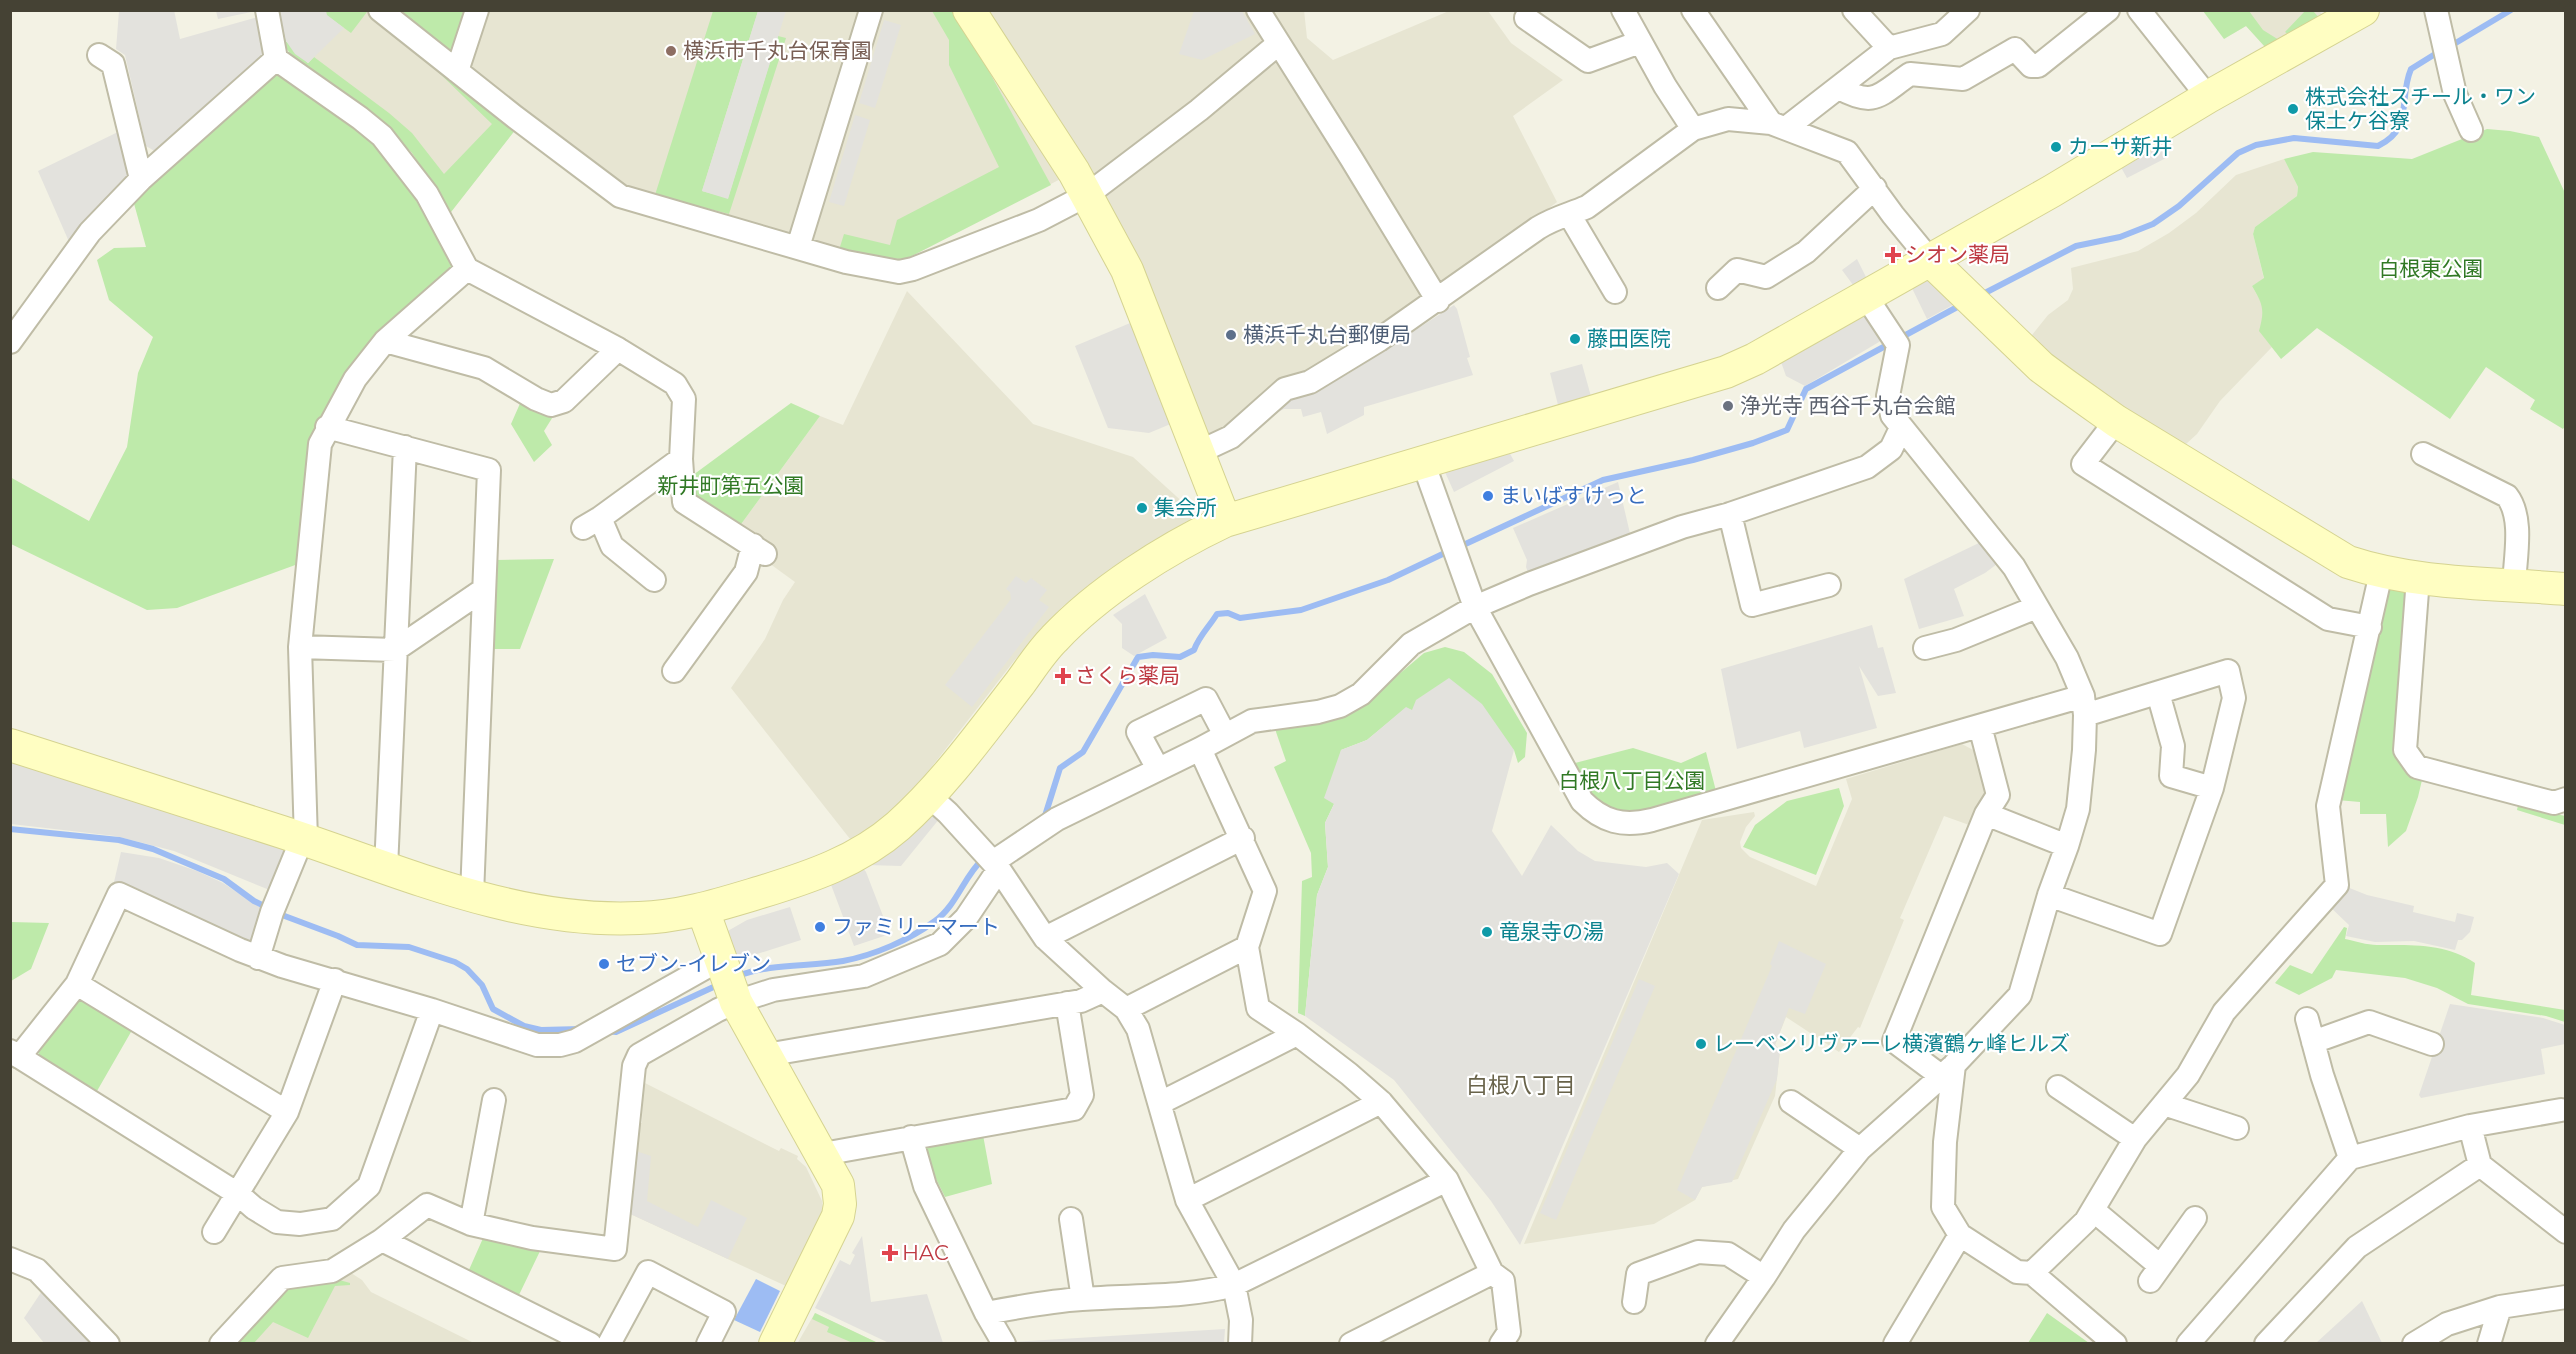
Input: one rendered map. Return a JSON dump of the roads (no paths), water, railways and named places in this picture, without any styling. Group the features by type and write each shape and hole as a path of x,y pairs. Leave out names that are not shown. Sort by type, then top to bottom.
{"street":[{"path":"267,10 276,59 345,106 382,136 427,194 466,269 618,349 675,384 684,399 681,459 684,502 759,550 746,572 674,671"},
{"path":"380,10 620,196 846,262 899,272 913,269 1039,220 1087,195 1199,110 1278,44"},
{"path":"457,70 477,10"},
{"path":"798,247 871,10"},
{"path":"969,10 1087,195 1127,270 1225,521"},
{"path":"1258,10 1438,301"},
{"path":"1623,10 1694,129"},
{"path":"1854,10 1889,48"},
{"path":"1779,125 1839,88 1889,48 1942,34 1968,10"},
{"path":"1839,88 1864,99 1874,99 1910,74 1963,79 2014,49 2031,66 2038,66 2108,10"},
{"path":"2139,10 2208,97"},
{"path":"10,745 386,868 472,895 541,913 595,918 642,918 703,910 812,876 857,855 896,828 929,796 1051,641 1080,613 1202,532 1225,521 1726,372 1755,359 2052,191 2208,97 2363,10"},
{"path":"2436,10 2455,94 2471,130"},
{"path":"1701,13 1779,125"},
{"path":"1526,18 1588,61 1640,42"},
{"path":"99,55 113,64 141,179"},
{"path":"10,342 90,232 141,179 276,59"},
{"path":"1199,452 1231,437 1285,389 1310,382 1380,340 1557,216 1587,207 1694,129 1728,119 1779,125 1847,152 1893,215 1930,260 2041,367 2116,421 2348,562 2381,573 2418,578 2565,589"},
{"path":"1718,288 1737,270 1766,277 1806,252 1875,188"},
{"path":"1569,214 1615,292"},
{"path":"258,958 272,912 304,840 300,647 320,444 327,427 355,379 384,341 466,269"},
{"path":"1717,1344 1794,1230 1860,1149 1947,1071 2020,994 2078,809 2084,706 2067,658 2014,567 1892,415 1888,396 1898,345 1865,296"},
{"path":"384,341 484,368 536,399 551,405 564,401 618,349"},
{"path":"2116,421 2083,464 2328,619 2370,627"},
{"path":"327,427 489,470 472,895"},
{"path":"221,1344 282,1278 332,1271 382,1240 427,1205 471,1224 532,1238 615,1249 634,1066 639,1055 736,1002 773,990 864,976 940,944 966,918 996,866 1057,819 1252,721 1318,712 1340,706 1360,694 1411,644 1475,607 1682,527 1730,514 1867,467 1891,449 1901,429"},
{"path":"386,868 405,447"},
{"path":"2423,454 2507,496 2514,505 2516,527 2514,585"},
{"path":"654,580 612,546 591,523 681,459"},
{"path":"1424,462 1475,607 1582,801 1593,812 1607,820 1623,824 1652,820 1980,726 2158,693 2228,671 2234,698 2212,788 2160,934 2049,896"},
{"path":"1730,514 1752,605 1829,585"},
{"path":"2032,1273 2086,1221 2135,1139 2188,1075 2224,1012 2337,885 2328,806 2381,573"},
{"path":"2418,578 2405,750 2417,767 2554,803 2565,799"},
{"path":"300,647 395,650 483,590"},
{"path":"1925,648 1956,640 2037,607"},
{"path":"2158,693 2173,746 2171,776 2212,788"},
{"path":"1158,769 1138,732 1206,699 1225,735"},
{"path":"1947,1071 1894,1041 1986,814 1998,795 1980,726"},
{"path":"1200,749 1265,891 1247,947 1258,1008 1297,1034 1381,1102 1447,1180 1492,1273 1503,1281 1509,1332 1502,1344"},
{"path":"929,796 948,813 996,866 1045,938 1103,992 1126,1009 1138,1029 1186,1200 1234,1285 1241,1320 1240,1344"},
{"path":"1986,814 2067,846"},
{"path":"1045,938 1242,838"},
{"path":"432,1010 369,1186 332,1219 300,1224 277,1222 254,1208 238,1194 15,1054 77,984 119,894 258,958 432,1010 537,1045 560,1045 575,1041 719,960"},
{"path":"703,910 719,960 736,1002 823,1154 838,1185 840,1204 838,1216 775,1344"},
{"path":"1126,1009 1247,947"},
{"path":"214,1232 286,1112 335,980"},
{"path":"77,984 286,1112"},
{"path":"766,1055 1081,1001 1103,992"},
{"path":"823,1154 1074,1109 1082,1095 1067,1003"},
{"path":"2307,1019 2350,1158"},
{"path":"2313,1042 2369,1022 2432,1044"},
{"path":"1160,1102 1297,1034"},
{"path":"1947,1071 1943,1207 1960,1235 2018,1272 2032,1273 2115,1344"},
{"path":"2058,1087 2135,1139"},
{"path":"471,1224 494,1100"},
{"path":"1186,1200 1381,1102"},
{"path":"1791,1102 1860,1149"},
{"path":"2164,1104 2237,1128"},
{"path":"2188,1344 2350,1158 2470,1126 2561,1110"},
{"path":"2470,1126 2480,1166 2565,1232"},
{"path":"911,1137 925,1186 986,1313 1004,1344"},
{"path":"2266,1344 2357,1246 2480,1166"},
{"path":"986,1313 1083,1299 1142,1297 1215,1290 1234,1285 1447,1180"},
{"path":"2093,1210 2155,1274 2194,1218"},
{"path":"1071,1219 1083,1299"},
{"path":"1895,1344 1960,1235"},
{"path":"382,1240 590,1344"},
{"path":"1634,1302 1638,1274 1698,1252 1728,1254 1764,1277"},
{"path":"10,1258 37,1270 108,1344"},
{"path":"609,1344 648,1272 724,1312 708,1344"},
{"path":"1351,1344 1492,1273"},
{"path":"2414,1344 2447,1324 2500,1307 2565,1297"},
{"path":"2489,1344 2500,1307"}],"water":[{"path":"756,1279 780,1291 760,1332 734,1320"}],"waterway":[{"path":"2449,47 2511,10"},
{"path":"1981,295 2076,246 2120,237 2153,224 2179,206 2238,153 2256,145 2294,138 2378,146 2397,131 2401,122 2407,80 2411,69 2440,51"},
{"path":"1459,547 1603,480 1693,460 1753,443 1787,430 1806,389 1961,305"},
{"path":"1044,819 1060,768 1083,752 1138,657 1153,655 1180,657 1194,650 1217,614 1228,613 1240,618 1301,610 1388,580 1449,551"},
{"path":"10,829 119,840 153,849 224,879 254,901 282,915 357,945 409,947 455,962 467,969 482,985 493,1009 524,1026 541,1030 581,1029"},
{"path":"738,976 776,967 843,961 879,951 903,940 925,928 943,914 983,859"},
{"path":"606,1031 616,1032 720,984"}],"place":[{"name":"横浜市千丸台保育園","path":"671,51"},
{"name":"株式会社スチール・ワン 保土ケ谷寮","path":"2293,109"},
{"name":"カーサ新井","path":"2056,147"},
{"name":"シオン薬局","path":"1893,255"},
{"name":"横浜千丸台郵便局","path":"1231,335"},
{"name":"藤田医院","path":"1575,339"},
{"name":"浄光寺 西谷千丸台会館","path":"1728,406"},
{"name":"まいばすけっと","path":"1488,496"},
{"name":"集会所","path":"1142,508"},
{"name":"さくら薬局","path":"1063,676"},
{"name":"ファミリーマート","path":"820,927"},
{"name":"竜泉寺の湯","path":"1487,932"},
{"name":"セブン-イレブン","path":"604,964"},
{"name":"レーベンリヴァーレ横濱鶴ヶ峰ヒルズ","path":"1701,1044"},
{"name":"HAC","path":"890,1253"}],"district":[{"name":"白根八丁目","path":"1521,1085"}],"park label":[{"name":"白根東公園","path":"2431,269"},
{"name":"新井町第五公園","path":"731,486"},
{"name":"白根八丁目公園","path":"1632,781"}]}
